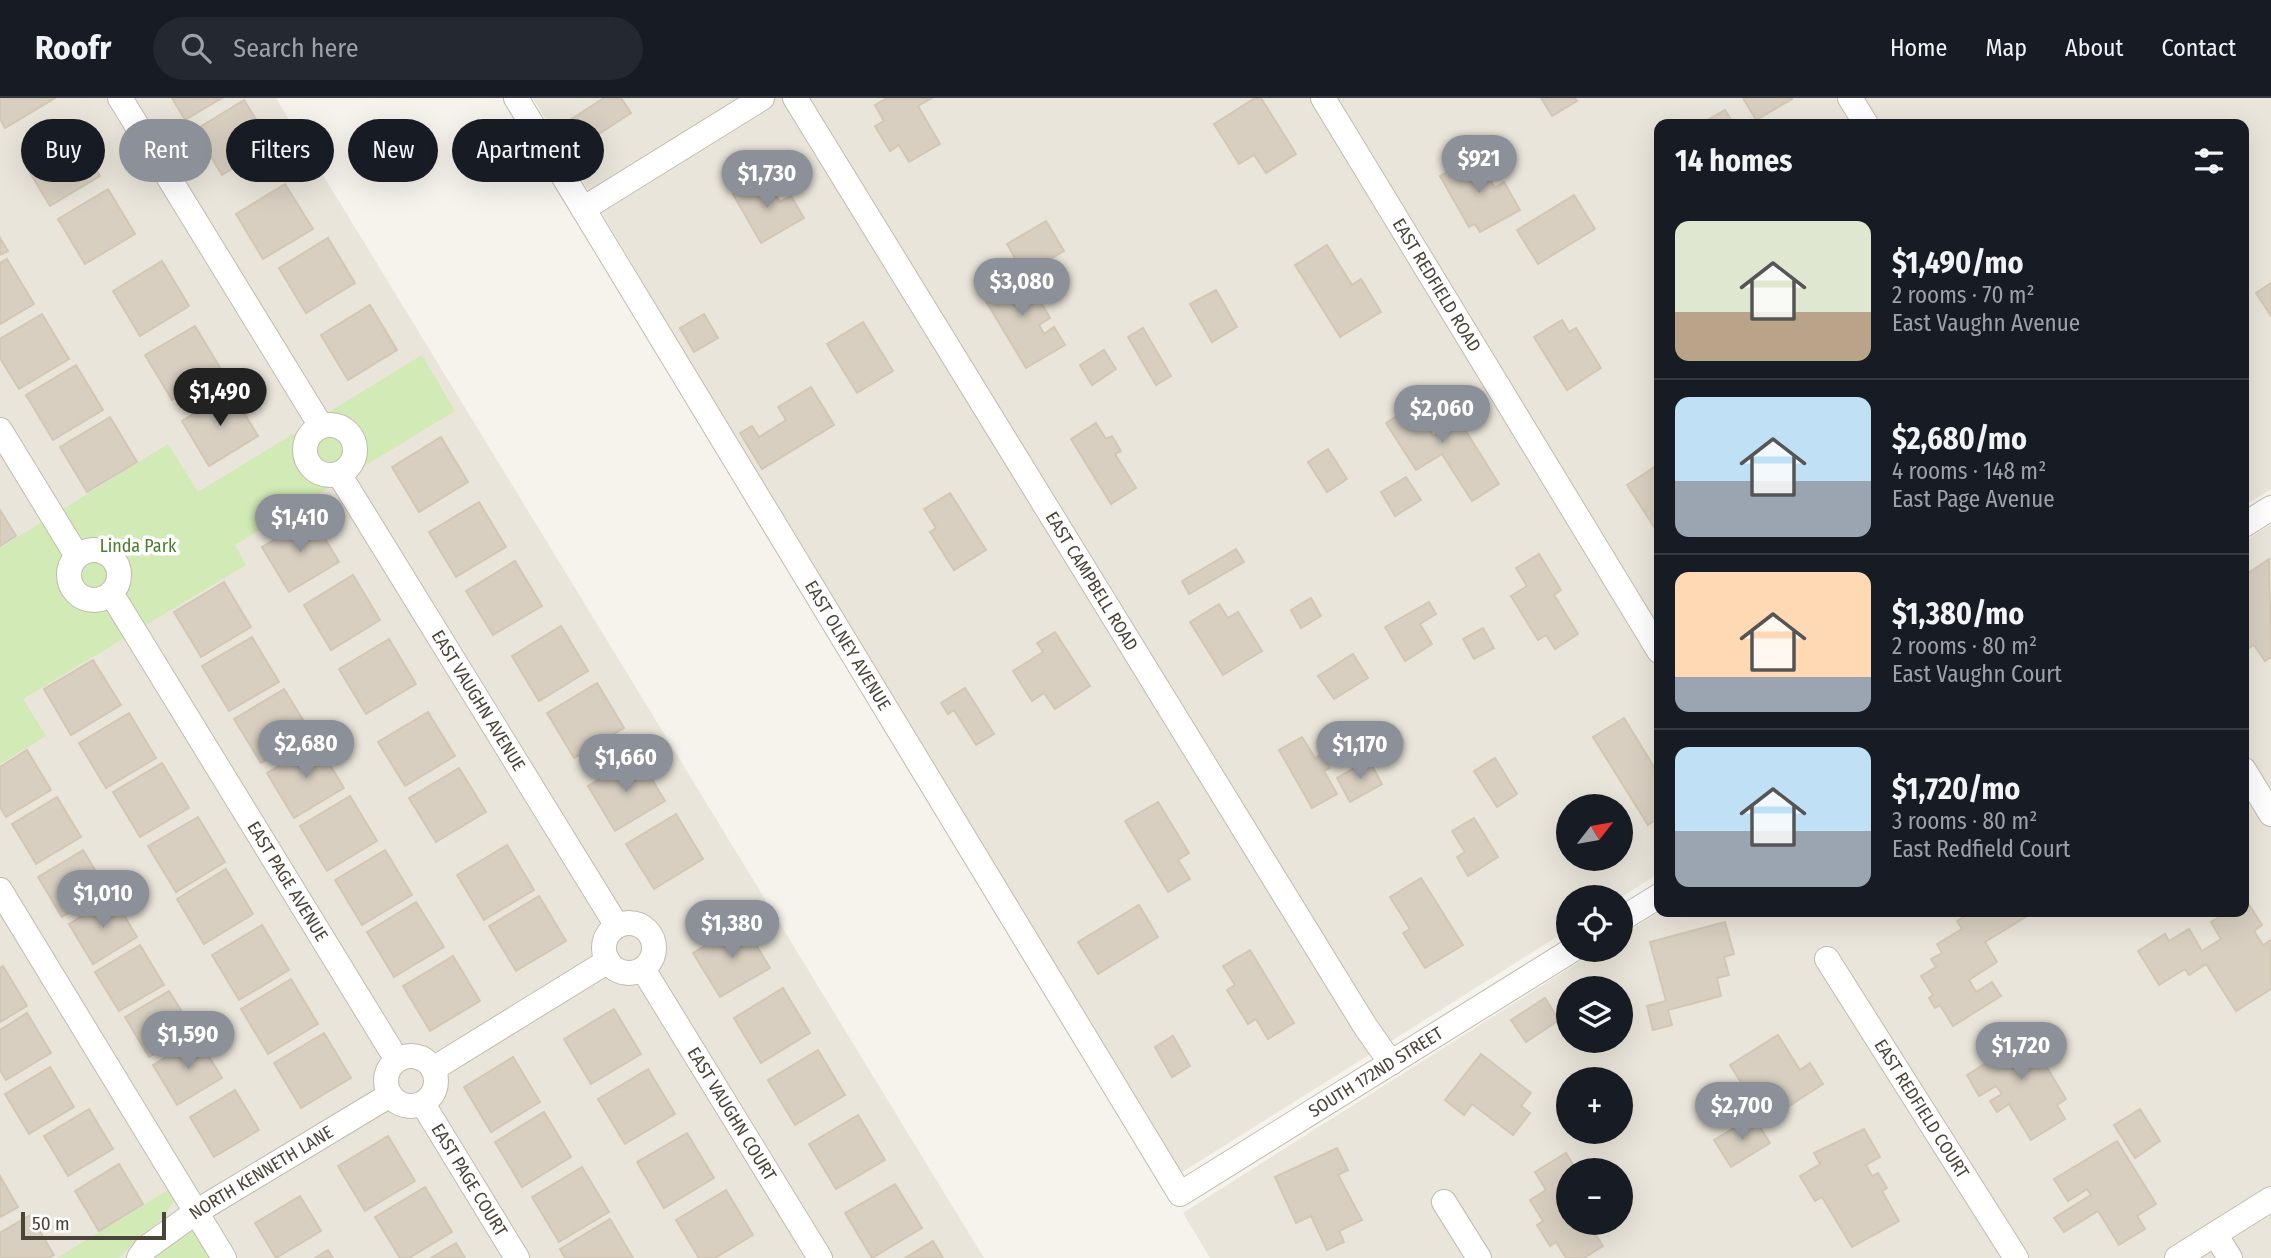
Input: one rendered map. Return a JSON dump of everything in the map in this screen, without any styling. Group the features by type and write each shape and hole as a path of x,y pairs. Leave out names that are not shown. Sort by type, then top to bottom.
{"street":[{"path":"120,98 321,426"},
{"name":"EAST OLNEY AVENUE","path":"516,98 1180,1194"},
{"path":"583,209 762,98"},
{"name":"EAST CAMPBELL ROAD","path":"795,98 1365,1026 1391,1063"},
{"name":"EAST REDFIELD ROAD","path":"1323,98 1654,643"},
{"path":"1850,98 1863,119"},
{"path":"321,426 339,427 353,439 354,458 339,474 327,475 318,472 307,461 306,442 321,426"},
{"path":"0,430 77,556"},
{"name":"EAST VAUGHN AVENUE","path":"339,474 617,926"},
{"path":"2249,522 2271,508"},
{"path":"97,550 114,559 120,576 111,593 94,600 75,591 69,573 77,556 97,550"},
{"name":"EAST PAGE AVENUE","path":"111,593 397,1060"},
{"path":"2249,778 2271,814"},
{"path":"0,890 224,1258"},
{"path":"1633,912 1654,899"},
{"path":"636,923 651,934 653,956 643,969 623,972 608,961 606,940 617,926 636,923"},
{"name":"EAST REDFIELD COURT","path":"1827,959 2016,1258"},
{"name":"SOUTH 172ND STREET","path":"1180,1194 1556,960"},
{"path":"433,1069 608,961"},
{"name":"EAST VAUGHN COURT","path":"643,969 820,1258"},
{"path":"417,1057 433,1069 436,1086 423,1104 405,1106 390,1095 386,1076 397,1060 417,1057"},
{"name":"NORTH KENNETH LANE","path":"139,1258 146,1248 196,1212 390,1095"},
{"name":"EAST PAGE COURT","path":"423,1104 517,1258"},
{"path":"2177,1258 2271,1199"},
{"path":"1444,1202 1479,1258"},
{"path":"2215,1234 2230,1258"}],"shaded area":[{"path":"0,98 276,98 289,119 226,119 226,182 327,182 984,1258 0,1258"},
{"path":"533,98 2271,98 2271,489 2249,503 2249,119 1654,119 1654,876 1633,890 1633,885 1556,885 1556,938 1176,1176 583,182 604,182 604,119 546,119"},
{"path":"2271,524 2271,1258 1210,1258 1183,1213 1556,977 1556,1053 1633,1053 1633,976 1557,976 1579,962 1633,962 1633,928 1654,915 2249,917 2249,539"}],"green space":[{"name":"Linda Park","path":"422,355 455,411 235,545 246,565 23,699 46,736 0,764 0,548 168,444 198,492"},
{"path":"168,1190 174,1200 170,1208 119,1258 57,1258"},
{"path":"195,1229 212,1258 152,1258"}],"building":[{"path":"0,98 55,98 5,128 0,119"},
{"path":"172,98 222,98 187,119"},
{"path":"604,98 621,98 631,113 604,131 604,119 571,119"},
{"path":"887,98 932,98 918,106 940,144 909,162 899,145 890,151 875,126 884,121 875,105"},
{"path":"1255,98 1261,98 1296,154 1266,173 1254,155 1239,164 1214,124"},
{"path":"1541,98 1575,98 1577,101 1552,116"},
{"path":"1743,98 1792,99 1758,119"},
{"path":"244,100 256,119 226,119 226,173 222,175 212,158 212,120"},
{"path":"1725,110 1731,119 1709,119"},
{"path":"1476,155 1495,188 1504,182 1520,210 1480,232 1475,224 1469,227 1440,176"},
{"path":"764,176 780,202 791,196 804,218 761,243 733,194"},
{"path":"36,182 90,182 50,206"},
{"path":"285,184 313,229 263,259 236,214"},
{"path":"108,189 135,234 85,264 58,219"},
{"path":"1574,195 1595,229 1538,264 1517,230"},
{"path":"1046,221 1064,251 1024,274 1007,244"},
{"path":"0,238 8,251 0,255"},
{"path":"328,238 355,283 306,313 279,268"},
{"path":"1327,245 1352,285 1361,279 1381,312 1340,337 1295,265"},
{"path":"7,259 34,304 0,324 0,263"},
{"path":"162,261 189,306 140,336 113,291"},
{"path":"1021,269 1050,318 1039,325 1044,334 1054,327 1065,345 1026,368 981,293"},
{"path":"2271,283 2271,316 2256,293"},
{"path":"1216,290 1237,327 1212,342 1190,304"},
{"path":"370,305 397,350 348,380 321,335"},
{"path":"42,314 69,359 19,389 0,358 0,339"},
{"path":"704,314 718,338 694,352 680,328"},
{"path":"1562,320 1569,332 1576,328 1601,368 1567,390 1534,337"},
{"path":"863,322 893,371 857,393 827,344"},
{"path":"195,326 222,371 172,400 145,355"},
{"path":"1143,328 1171,376 1156,385 1128,337"},
{"path":"1104,350 1116,369 1092,385 1080,365"},
{"path":"76,365 103,410 53,440 26,395"},
{"path":"811,387 834,425 762,469 740,433 752,426 759,437 786,420 778,407"},
{"path":"231,391 258,436 209,466 182,421"},
{"path":"1437,391 1450,411 1427,425 1433,436 1459,420 1499,484 1472,501 1442,454 1416,470 1386,423"},
{"path":"110,417 137,462 87,492 60,447"},
{"path":"1096,423 1106,439 1112,436 1121,451 1115,454 1136,488 1111,504 1071,439"},
{"path":"441,437 468,482 419,512 392,467"},
{"path":"1328,449 1347,479 1327,492 1308,462"},
{"path":"1654,467 1654,527 1627,485"},
{"path":"1406,477 1421,500 1395,516 1381,492"},
{"path":"950,493 986,550 954,570 930,532 936,528 924,509"},
{"path":"479,502 506,547 456,577 429,532"},
{"path":"0,510 16,536 0,546"},
{"path":"312,517 339,562 289,592 262,547"},
{"path":"1236,549 1244,562 1189,594 1182,581"},
{"path":"1539,554 1561,590 1554,595 1578,634 1555,649 1546,635 1538,640 1511,596 1527,586 1516,568"},
{"path":"2269,559 2271,657 2265,661 2254,645 2249,648 2249,573"},
{"path":"515,561 542,606 493,635 466,591"},
{"path":"353,575 380,620 331,650 304,605"},
{"path":"224,582 251,627 201,657 174,612"},
{"path":"1311,598 1321,616 1301,628 1291,610"},
{"path":"1429,602 1436,614 1420,624 1432,644 1405,661 1385,627"},
{"path":"1219,604 1228,618 1238,612 1262,651 1223,675 1190,622"},
{"path":"561,626 588,671 539,701 512,656"},
{"path":"1483,628 1494,648 1474,659 1463,639"},
{"path":"1055,632 1090,686 1055,709 1044,693 1032,701 1013,671 1043,652 1037,643"},
{"path":"252,637 279,682 229,711 202,666"},
{"path":"389,639 416,684 366,714 339,669"},
{"path":"1353,654 1368,678 1334,699 1318,676"},
{"path":"93,660 121,705 71,735 44,689"},
{"path":"597,683 624,728 574,758 547,713"},
{"path":"965,688 994,734 976,745 954,710 948,714 941,703"},
{"path":"284,689 311,733 261,763 234,719"},
{"path":"428,712 455,756 405,786 378,742"},
{"path":"129,713 156,758 106,788 79,743"},
{"path":"1624,718 1654,767 1654,821 1648,825 1633,801 1633,794 1629,794 1593,737"},
{"path":"1302,737 1315,758 1322,754 1330,768 1324,771 1337,794 1312,808 1279,750"},
{"path":"317,743 344,788 294,818 267,773"},
{"path":"27,750 51,790 6,817 0,807 0,767"},
{"path":"638,756 665,801 615,831 588,786"},
{"path":"1495,758 1517,794 1497,807 1474,771"},
{"path":"1369,760 1382,784 1350,802 1337,778"},
{"path":"162,763 189,808 140,837 113,792"},
{"path":"459,768 486,812 436,842 409,798"},
{"path":"350,796 377,841 327,871 300,826"},
{"path":"57,797 81,837 36,864 12,824"},
{"path":"1158,802 1189,853 1178,860 1190,879 1168,892 1125,821"},
{"path":"676,814 703,859 654,889 626,844"},
{"path":"198,817 225,862 176,892 148,846"},
{"path":"1474,818 1498,857 1468,876 1457,857 1465,852 1452,831"},
{"path":"507,845 534,890 484,920 457,875"},
{"path":"83,850 107,890 62,917 38,877"},
{"path":"385,850 412,895 362,925 335,880"},
{"path":"226,869 253,914 204,944 177,899"},
{"path":"1421,878 1463,945 1425,968 1403,933 1410,929 1390,897"},
{"path":"539,896 566,941 516,971 489,926"},
{"path":"113,897 137,937 93,964 69,924"},
{"path":"416,902 444,947 394,977 367,932"},
{"path":"1139,905 1158,937 1098,974 1078,942"},
{"path":"2249,905 2262,925 2254,931 2263,945 2271,940 2271,989 2236,1011 2206,964 2189,975 2185,969 2159,985 2138,951 2165,934 2169,941 2189,929 2202,951 2221,939 2211,922 2219,917 2249,917"},
{"path":"1963,917 2026,917 1985,942 1997,962 1969,980 1976,992 1992,982 2001,996 1953,1026 1940,1005 1935,1008 1929,998 1933,995 1921,976 1936,967 1931,959 1942,953 1937,944 1962,929 1957,921"},
{"path":"1725,922 1734,954 1724,957 1729,975 1717,978 1721,996 1668,1010 1672,1025 1653,1030 1647,1006 1666,1001 1650,942"},
{"path":"743,923 770,968 720,997 693,953"},
{"path":"262,925 289,970 239,1000 212,955"},
{"path":"140,945 164,985 119,1011 95,972"},
{"path":"1250,950 1294,1023 1268,1039 1256,1019 1248,1024 1227,990 1235,985 1223,966"},
{"path":"453,956 480,1001 430,1031 403,986"},
{"path":"3,966 27,1006 0,1022 0,968"},
{"path":"291,979 318,1024 268,1054 241,1009"},
{"path":"783,988 810,1033 761,1063 734,1018"},
{"path":"169,991 194,1031 149,1057 125,1017"},
{"path":"1545,998 1556,1015 1556,1022 1526,1042 1511,1020"},
{"path":"614,1009 641,1054 591,1084 564,1039"},
{"path":"27,1013 51,1053 6,1080 0,1070 0,1030"},
{"path":"2020,1023 2066,1099 2057,1105 2065,1119 2031,1140 2009,1104 1997,1112 1990,1101 2002,1094 1996,1086 1979,1096 1967,1075 1997,1056 1989,1042"},
{"path":"324,1033 351,1078 301,1108 274,1063"},
{"path":"1778,1035 1800,1070 1810,1063 1823,1084 1766,1121 1730,1065"},
{"path":"1173,1036 1190,1066 1172,1077 1155,1047"},
{"path":"198,1038 222,1078 177,1105 153,1065"},
{"path":"818,1050 845,1095 795,1125 768,1080"},
{"path":"1481,1054 1531,1093 1521,1106 1530,1113 1513,1135 1472,1104 1464,1115 1445,1100"},
{"path":"513,1057 540,1102 491,1132 464,1087"},
{"path":"50,1067 74,1107 29,1134 5,1094"},
{"path":"648,1069 675,1114 625,1144 598,1099"},
{"path":"235,1090 259,1130 214,1157 190,1117"},
{"path":"89,1109 113,1149 68,1176 44,1136"},
{"path":"2140,1109 2160,1141 2135,1158 2114,1125"},
{"path":"544,1112 571,1157 522,1187 495,1142"},
{"path":"858,1115 885,1160 836,1189 809,1144"},
{"path":"1753,1116 1770,1143 1731,1167 1714,1140"},
{"path":"1864,1129 1880,1157 1866,1165 1872,1176 1878,1173 1887,1188 1882,1191 1899,1221 1852,1247 1822,1197 1815,1201 1800,1176 1820,1164 1814,1153"},
{"path":"687,1133 714,1178 664,1208 637,1162"},
{"path":"388,1136 415,1181 365,1211 338,1166"},
{"path":"2117,1141 2156,1204 2137,1216 2145,1229 2119,1245 2098,1211 2064,1232 2054,1218 2091,1195 2087,1189 2068,1201 2054,1179"},
{"path":"1337,1148 1348,1170 1338,1175 1362,1220 1339,1231 1344,1242 1327,1250 1311,1216 1296,1223 1275,1177"},
{"path":"1556,1159 1556,1235 1596,1235 1603,1246 1584,1258 1566,1258 1556,1242 1550,1246 1537,1225 1543,1221 1530,1200 1546,1190 1535,1172"},
{"path":"119,1164 143,1204 99,1231 75,1191"},
{"path":"582,1167 609,1212 559,1242 532,1197"},
{"path":"0,1176 18,1207 0,1217"},
{"path":"895,1184 922,1228 872,1258 845,1213"},
{"path":"425,1187 452,1232 409,1258 400,1258 375,1217"},
{"path":"726,1190 753,1235 715,1258 699,1258 676,1220"},
{"path":"300,1196 321,1231 276,1258 255,1223"},
{"path":"30,1215 54,1255 48,1258 0,1258 0,1233"},
{"path":"610,1219 633,1258 565,1258 560,1249"},
{"path":"933,1241 943,1258 905,1258"},
{"path":"456,1243 465,1258 431,1258"},
{"path":"328,1250 333,1258 315,1258"}]}
